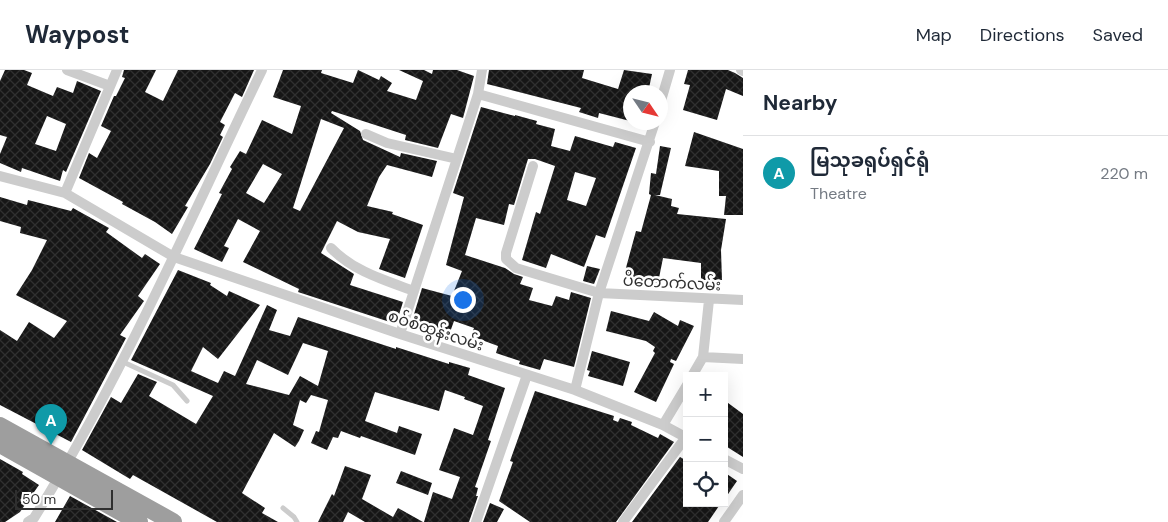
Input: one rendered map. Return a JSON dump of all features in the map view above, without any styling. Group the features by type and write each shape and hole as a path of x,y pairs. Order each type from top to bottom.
{"highway":[{"path":"0,426 139,522"},
{"path":"0,444 64,470 173,522"}],"street":[{"path":"67,70 110,86"},
{"path":"65,193 117,70"},
{"path":"28,522 34,518 64,470 121,361 174,257 262,70"},
{"path":"400,334 478,94 482,70"},
{"path":"666,85 670,70"},
{"path":"478,94 650,142"},
{"path":"574,390 599,293 653,130"},
{"path":"366,134 387,143 457,159"},
{"name":"ပိတောက်လမ်း","path":"533,166 506,253 506,259 516,268 599,293 709,300 743,300"},
{"name":"စဝ်စံထွန်းလမ်း","path":"0,176 65,193 174,257 400,334 574,390 662,425 683,436"},
{"path":"331,248 341,258 373,276 414,291"},
{"path":"694,372 703,357 709,300"},
{"path":"703,357 743,359"},
{"path":"476,522 527,375"},
{"path":"662,425 683,391"},
{"path":"623,522 683,442"},
{"path":"728,460 743,469"},
{"path":"724,522 743,496"}],"lane":[{"path":"121,361 173,385 187,401"},
{"path":"283,508 294,517 296,522"}],"building":[{"path":"5,70 24,70 32,73 27,85 53,96 57,87 73,93 77,81 101,91 66,172 63,170 60,181 22,168 21,172 0,163 0,154 7,137 0,135 0,81","holes":["47,116 66,124 56,151 35,144"]},
{"path":"124,70 156,70 145,92 163,101 178,70 254,70 242,97 235,93 220,122 225,125 220,135 223,137 210,164 185,206 188,207 172,234 155,222 122,204 123,202 79,178 89,153 97,158 111,131 101,126 114,96 116,96 125,78 122,77"},
{"path":"283,70 322,70 321,73 353,83 358,70 379,80 381,76 392,83 387,91 416,100 423,81 399,70 424,70 432,74 433,70 457,70 474,76 463,118 451,114 438,148 405,140 406,135 332,111 331,113 360,131 363,140 400,157 401,153 437,161 432,177 387,165 379,177 367,206 393,212 392,214 423,225 405,278 379,269 390,239 358,232 337,221 321,253 354,274 350,285 403,302 396,324 298,292 299,289 243,262 260,231 238,219 224,246 229,248 222,262 194,249 222,194 219,193 232,169 230,167 240,151 246,154 262,120 292,134 301,106 273,97","holes":["321,119 344,128 300,211 293,208","263,164 282,174 264,203 246,193"]},
{"path":"489,70 584,70 582,78 618,89 624,70 652,74 650,85 623,85 623,119 599,113 598,118 579,112 581,108 487,84"},
{"path":"688,70 728,70 735,73 743,78 743,96 726,89 717,120 683,110 690,85 684,84"},
{"path":"481,107 537,121 536,124 555,129 551,146 570,151 575,136 613,147 615,142 636,148 605,238 596,235 584,267 551,254 546,268 522,260 536,212 540,214 555,166 535,159 528,159 514,205 509,204 504,225 476,218 465,255 505,268 523,277 520,284 533,288 529,300 552,306 556,296 569,300 571,292 591,298 574,367 544,359 540,370 519,364 520,361 496,353 498,346 471,336 474,328 454,321 449,335 411,324 422,288 452,296 462,271 446,265 464,197 453,193","holes":["575,172 596,178 586,206 567,200"]},
{"path":"694,132 743,149 743,215 724,215 726,196 719,196 719,171 685,166"},
{"path":"660,146 671,148 660,195 655,195 672,199 671,206 679,208 677,214 726,219 721,250 722,280 701,280 701,263 663,258 658,283 624,275 636,231 641,232 651,195 649,194 651,173 656,174"},
{"path":"0,197 27,205 28,200 71,211 73,208 109,228 106,232 142,258 145,254 160,264 138,296 144,301 120,335 126,338 71,442 0,405 0,330 17,341 29,322 54,338 67,321 16,295 32,270 47,240 20,233 21,227 0,221"},
{"path":"587,266 600,269 594,284 583,281"},
{"path":"178,270 211,283 210,285 227,296 229,291 260,305 218,359 203,347 191,371 218,383 224,371 235,376 267,305 277,310 269,330 290,336 298,317 396,349 396,347 449,364 449,362 470,368 468,375 505,388 488,440 491,441 475,487 478,488 476,496 478,496 469,522 424,522 433,492 452,499 460,477 439,470 454,428 473,435 483,406 445,390 439,411 375,392 365,421 397,433 399,426 422,434 415,455 341,431 338,438 333,437 327,450 311,443 316,431 319,432 328,400 311,395 306,403 300,400 293,425 304,430 299,441 295,447 274,433 242,493 265,508 262,513 278,522 217,522 133,475 130,479 82,450 111,397 121,403 138,374 157,382 149,396 196,424 213,396 131,360","holes":["303,343 328,351 318,386 300,376 289,395 246,384 257,360 288,375"]},
{"path":"611,311 649,321 654,312 678,326 680,320 694,326 676,361 671,359 670,362 674,364 656,402 634,392 655,353 653,351 655,347 646,341 606,331"},
{"path":"592,351 630,362 623,386 588,376 590,371 587,370"},
{"path":"535,391 614,416 613,420 618,422 620,418 632,422 631,425 658,438 660,434 674,442 616,522 530,522 499,501 513,462 510,461"},
{"path":"728,403 743,414 743,457 728,448"},
{"path":"680,457 683,459 683,507 718,507 708,522 632,522"},
{"path":"0,459 23,472 22,474 39,485 20,512 5,522 0,522"},
{"path":"345,466 371,475 362,499 393,517 398,508 423,522 365,522 348,512 343,522 318,522 332,494 334,496"},
{"path":"401,471 432,483 428,495 396,483"},
{"path":"728,475 737,481 728,494"},
{"path":"70,496 117,522 55,522"},
{"path":"490,503 504,509 497,522 483,522"}],"place":[{"name":"မြသုခရုပ်ရှင်ရုံ","path":"51,445"}]}
